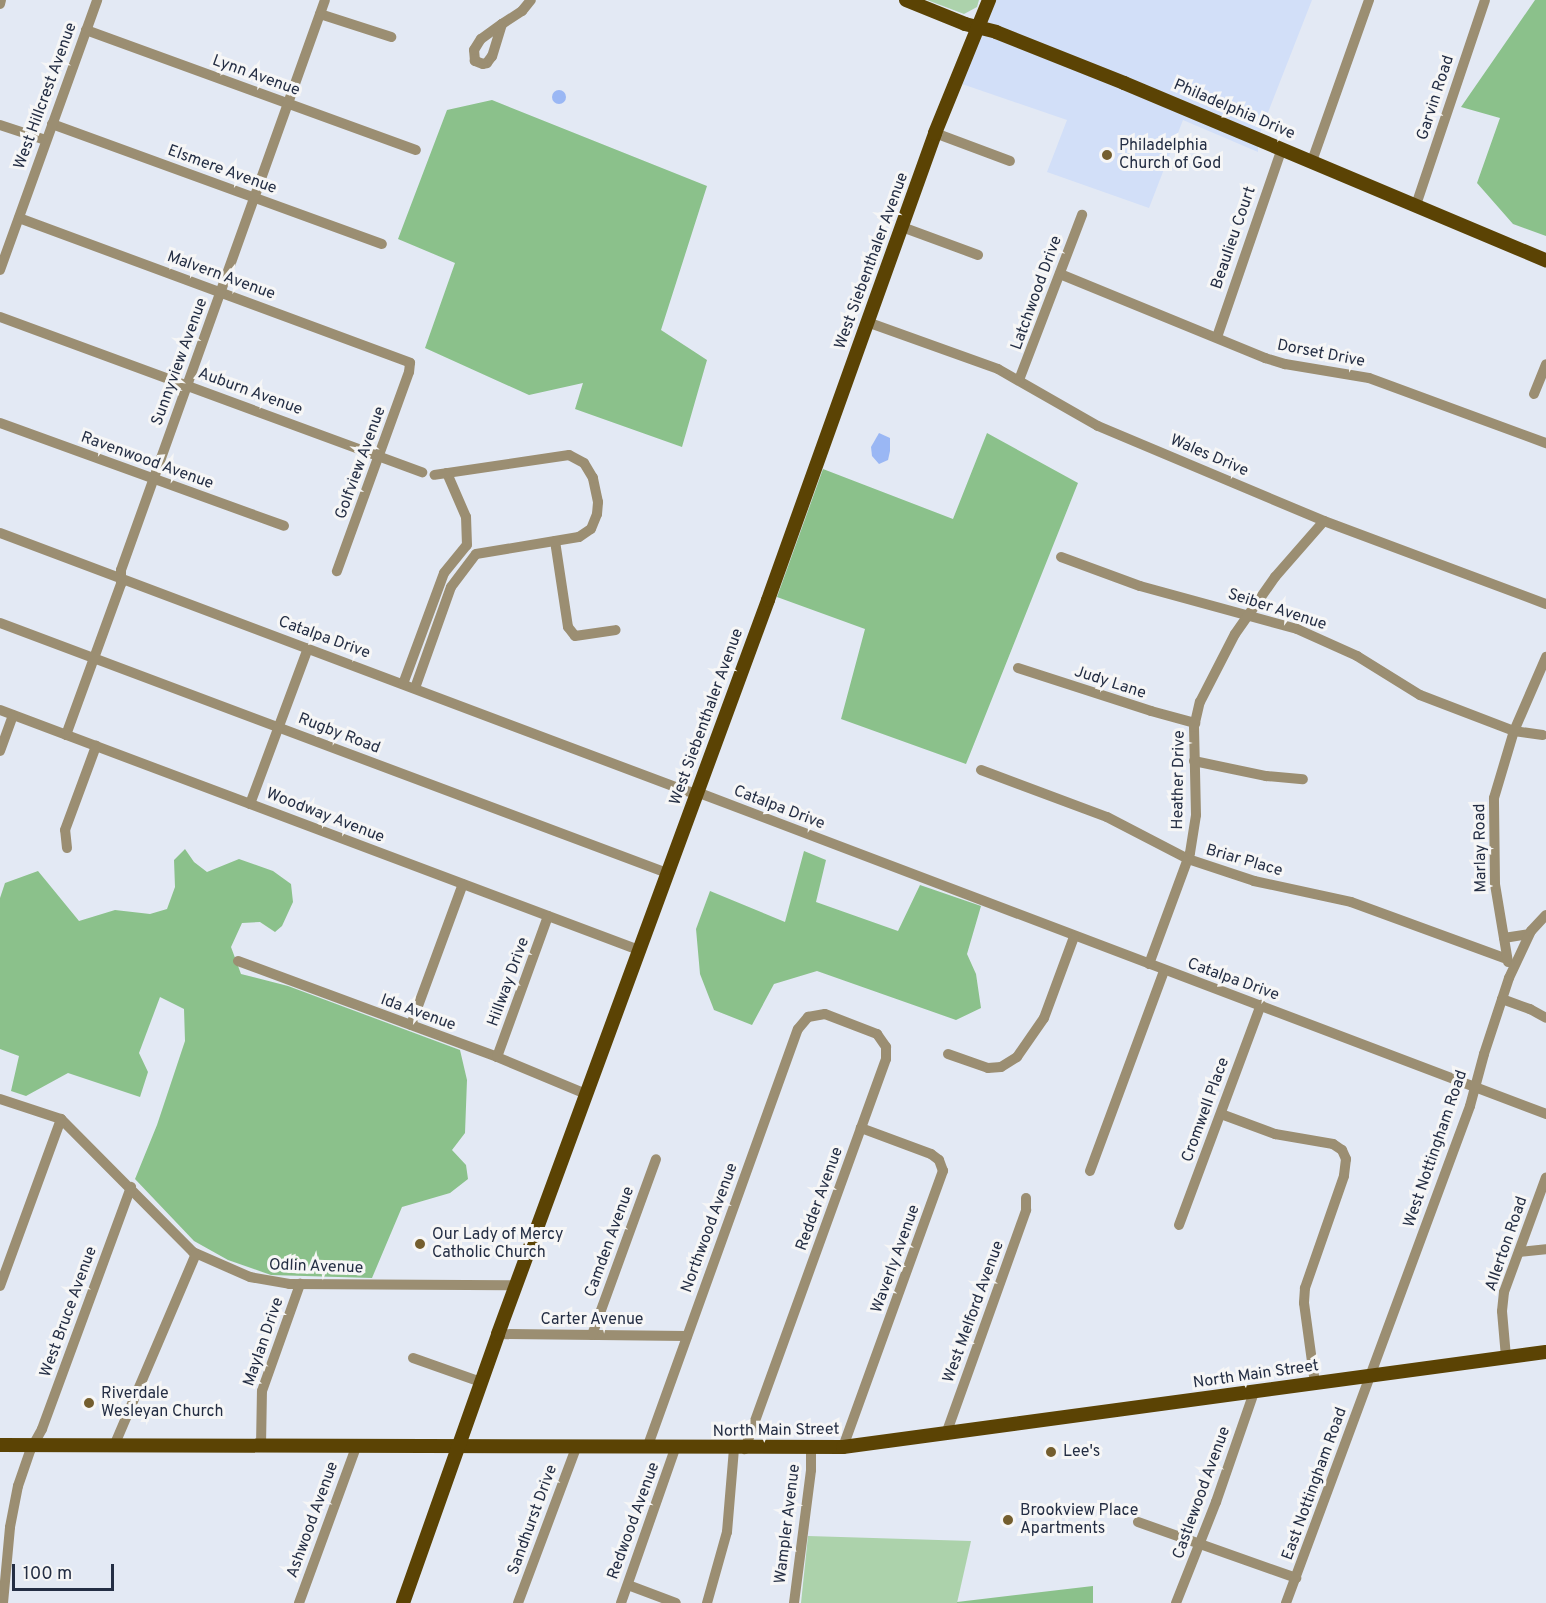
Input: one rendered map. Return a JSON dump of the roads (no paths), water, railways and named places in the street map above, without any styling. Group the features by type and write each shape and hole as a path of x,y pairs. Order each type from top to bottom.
{"main road":[{"name":"Philadelphia Drive","path":"906,0 1091,69 1546,260"},
{"name":"West Siebenthaler Avenue","path":"403,1603 498,1334 935,133 988,0"},
{"name":"North Main Street","path":"0,1445 811,1449 946,1434 1546,1352"}],"street":[{"name":"West Hillcrest Avenue","path":"0,270 97,0"},
{"name":"Sunnyview Avenue","path":"66,735 122,578 121,570 325,0"},
{"path":"1312,161 1369,0"},
{"name":"Garvin Road","path":"1416,205 1485,0"},
{"path":"502,24 531,1"},
{"path":"320,14 391,37"},
{"name":"Lynn Avenue","path":"86,30 416,150"},
{"name":"Elsmere Avenue","path":"52,124 382,244"},
{"path":"0,125 46,140"},
{"path":"935,133 1010,161"},
{"name":"Beaulieu Court","path":"1217,337 1282,148"},
{"name":"Latchwood Drive","path":"1019,380 1082,215"},
{"name":"Malvern Avenue","path":"19,218 411,364"},
{"path":"902,227 978,255"},
{"name":"Dorset Drive","path":"1060,274 1278,362 1369,378 1546,443"},
{"name":"Auburn Avenue","path":"0,317 422,472"},
{"name":"Wales Drive","path":"867,322 974,360 1019,380 1098,426 1324,521 1546,604"},
{"name":"Golfview Avenue","path":"337,571 411,364"},
{"path":"1534,394 1546,364"},
{"name":"Ravenwood Avenue","path":"0,423 284,526"},
{"path":"415,688 452,587 476,554 555,541 588,532 597,514 598,502 593,478 579,459 565,455 447,472 434,476"},
{"path":"403,684 444,573 466,545 466,517 447,472"},
{"name":"Heather Drive","path":"1149,964 1188,859 1196,815 1195,723 1208,684 1248,616 1275,577 1324,521"},
{"name":"Catalpa Drive","path":"0,533 1546,1114"},
{"path":"555,541 568,627 575,636 616,630"},
{"path":"466,545 476,554"},
{"name":"Seiber Avenue","path":"1061,557 1140,586 1297,629 1357,656 1420,695 1514,731 1543,735"},
{"name":"Rugby Road","path":"0,623 667,873"},
{"path":"250,804 308,648"},
{"name":"Marlay Road","path":"1511,974 1495,884 1493,811 1497,786 1514,731 1546,657"},
{"name":"Judy Lane","path":"1018,668 1140,708 1195,723"},
{"name":"Woodway Avenue","path":"0,710 639,950"},
{"path":"0,751 13,715"},
{"path":"67,848 65,830 96,746"},
{"path":"1194,761 1266,776 1303,779"},
{"name":"Briar Place","path":"981,770 1107,817 1188,859 1254,881 1351,902 1507,959"},
{"path":"411,1026 463,884"},
{"name":"West Nottingham Road","path":"1371,1375 1470,1106 1474,1087 1511,974 1530,934 1546,915"},
{"name":"Hillway Drive","path":"496,1057 548,916"},
{"path":"1504,938 1530,934"},
{"path":"948,1054 988,1068 1001,1067 1017,1058 1044,1018 1074,937"},
{"name":"Ida Avenue","path":"238,962 496,1057 586,1094"},
{"path":"1090,1171 1164,970"},
{"path":"1502,999 1530,1009 1546,1018"},
{"name":"Cromwell Place","path":"1179,1225 1260,1005"},
{"name":"Redder Avenue","path":"707,1603 727,1532 740,1449 886,1059 883,1041 877,1034 828,1015 814,1015 804,1020"},
{"name":"Northwood Avenue","path":"646,1448 798,1029 804,1020"},
{"name":"Odlin Avenue","path":"0,1099 61,1119 196,1254 260,1280 300,1284 516,1285"},
{"path":"1221,1113 1275,1134 1333,1144 1346,1159 1344,1176 1305,1288 1304,1303 1315,1383"},
{"path":"0,1286 61,1119"},
{"name":"Waverly Avenue","path":"843,1447 943,1171 939,1160 931,1154 861,1128"},
{"name":"Camden Avenue","path":"592,1335 656,1159"},
{"name":"Allerton Road","path":"1506,1357 1502,1305 1504,1292 1546,1178"},
{"name":"West Bruce Avenue","path":"3,1603 13,1509 33,1445 42,1429 131,1187"},
{"name":"West Melford Avenue","path":"946,1434 1026,1210 1026,1198"},
{"path":"1519,1252 1546,1249"},
{"path":"114,1446 196,1254"},
{"name":"Maylan Drive","path":"261,1446 262,1391 300,1284"},
{"name":"Carter Avenue","path":"498,1334 687,1336"},
{"path":"413,1358 481,1382"},
{"name":"East Nottingham Road","path":"1286,1603 1371,1375"},
{"name":"Castlewood Avenue","path":"1176,1603 1201,1543 1254,1392"},
{"name":"Ashwood Avenue","path":"301,1602 356,1447"},
{"name":"Sandhurst Drive","path":"518,1603 576,1448"},
{"name":"Redwood Avenue","path":"621,1603 675,1449"},
{"name":"Wampler Avenue","path":"794,1603 811,1470 811,1449"},
{"path":"1138,1522 1296,1578"},
{"path":"628,1585 676,1603"}],"water":[{"path":"559,90 564,92 566,97 564,102 559,104 554,102 552,97 554,92"},
{"path":"879,433 890,438 890,451 888,460 879,464 872,456 871,447"}],"place":[{"name":"Philadelphia Church of God","path":"1107,155"},
{"name":"Our Lady of Mercy Catholic Church","path":"420,1244"},
{"name":"Riverdale Wesleyan Church","path":"89,1403"},
{"name":"Lee's","path":"1051,1452"},
{"name":"Brookview Place Apartments","path":"1008,1520"}]}
